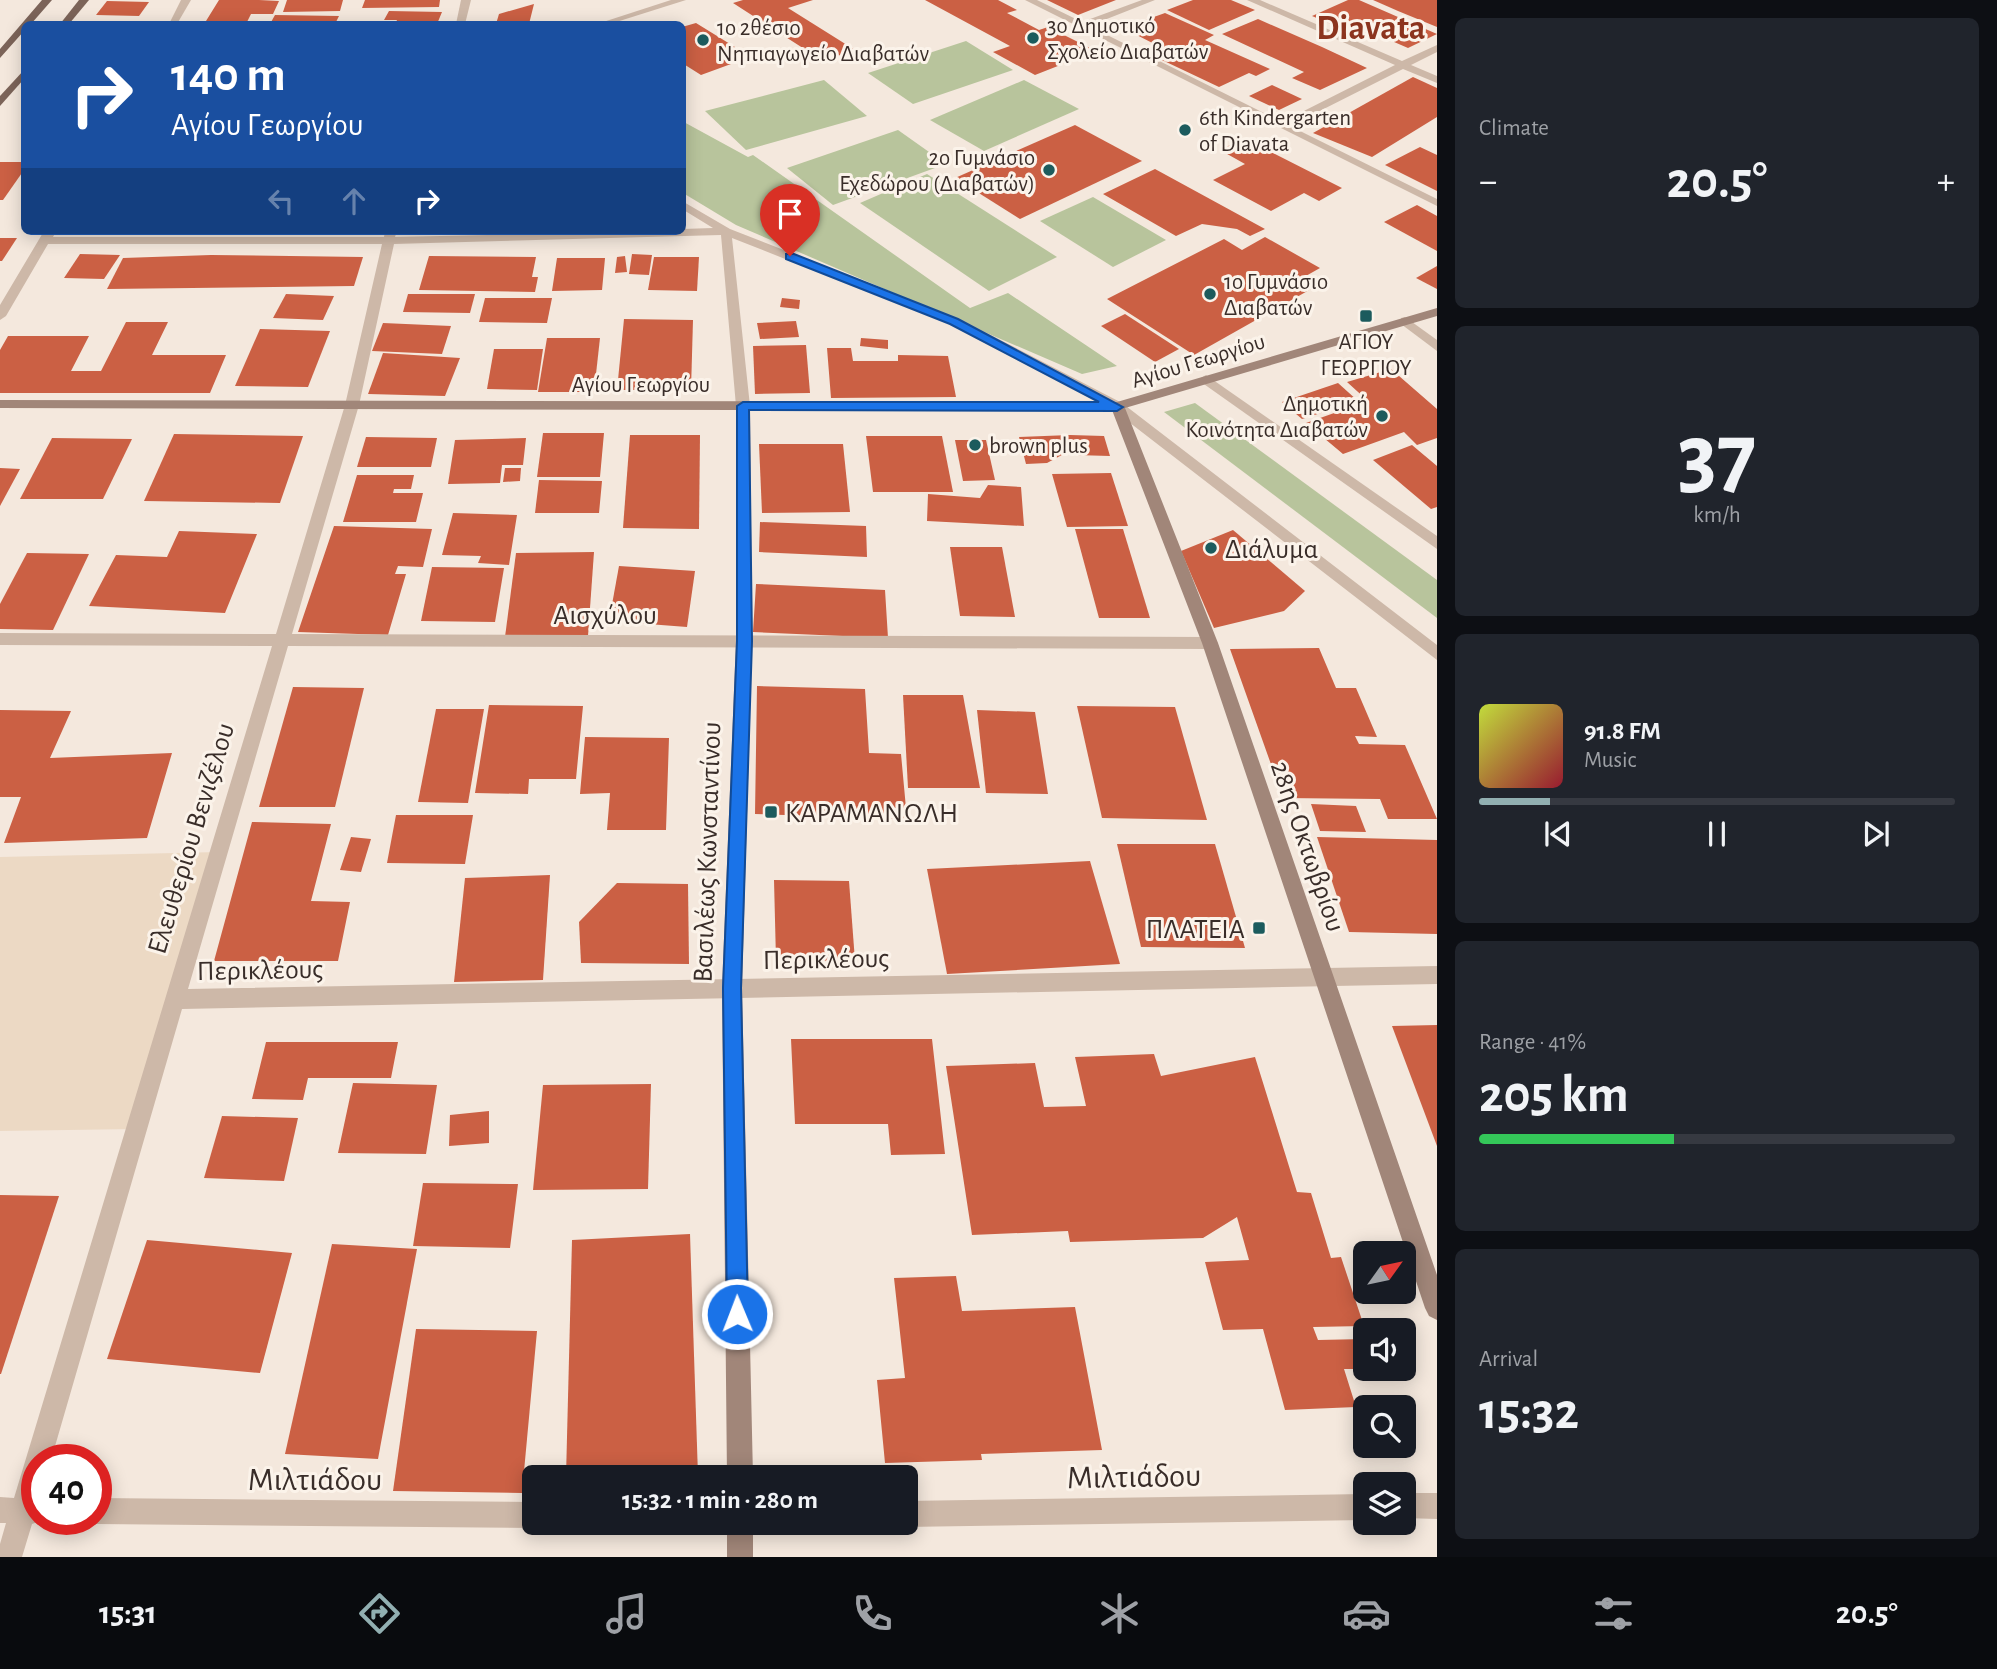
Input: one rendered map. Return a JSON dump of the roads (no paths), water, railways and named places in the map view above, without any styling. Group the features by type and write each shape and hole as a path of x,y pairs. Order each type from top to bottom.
{"main road":[{"path":"29,21 47,0"},
{"path":"66,21 84,0"},
{"path":"0,55 21,30"},
{"path":"0,103 21,77"}],"street":[{"path":"175,21 186,0"},
{"path":"461,21 466,0"},
{"path":"612,21 681,0"},
{"path":"1030,0 1437,203"},
{"path":"1081,26 1150,0"},
{"path":"1252,0 1437,79"},
{"path":"1283,125 1437,48"},
{"path":"686,206 726,231 954,321 1117,407 1437,654"},
{"path":"686,232 726,231"},
{"name":"Βασιλέως Κωνσταντίνου","path":"726,231 743,406 744,641 732,988 740,1465"},
{"path":"0,316 48,236 456,235"},
{"name":"Ελευθερίου Βενιζέλου","path":"42,1444 352,405 389,236"},
{"name":"Αγίου Γεωργίου","path":"0,404 1117,407 1437,312"},
{"path":"1405,321 1437,347"},
{"path":"1206,379 1437,544"},
{"name":"28ης Οκτωβρίου","path":"1117,407 1210,643 1437,1308"},
{"name":"Αισχύλου","path":"0,639 1210,643"},
{"name":"Περικλέους","path":"175,999 1437,975"},
{"path":"1416,1506 1437,1506"},
{"name":"Μιλτιάδου","path":"918,1514 1353,1507"},
{"name":"Ελευθερίου Βενιζέλου","path":"9,1557 20,1510"},
{"name":"Μιλτιάδου","path":"112,1511 522,1515"},
{"path":"740,1535 740,1557"}],"place":[{"name":"3ο Δημοτικό Σχολείο Διαβατών","path":"1033,38"},
{"name":"1ο 2θέσιο Νηπιαγωγείο Διαβατών","path":"703,40"},
{"name":"6th Kindergarten of Diavata","path":"1185,130"},
{"name":"2ο Γυμνάσιο Εχεδώρου (Διαβατών)","path":"1049,170"},
{"name":"1ο Γυμνάσιο Διαβατών","path":"1210,294"},
{"name":"ΑΓΙΟΥ ΓΕΩΡΓΙΟΥ","path":"1366,316"},
{"name":"Δημοτική Κοινότητα Διαβατών","path":"1382,416"},
{"name":"brown plus","path":"975,445"},
{"name":"Διάλυμα","path":"1211,548"},
{"name":"ΚΑΡΑΜΑΝΩΛΗ","path":"771,812"},
{"name":"ΠΛΑΤΕΙΑ","path":"1259,928"}],"district":[{"name":"Diavata","path":"1371,27"}]}
